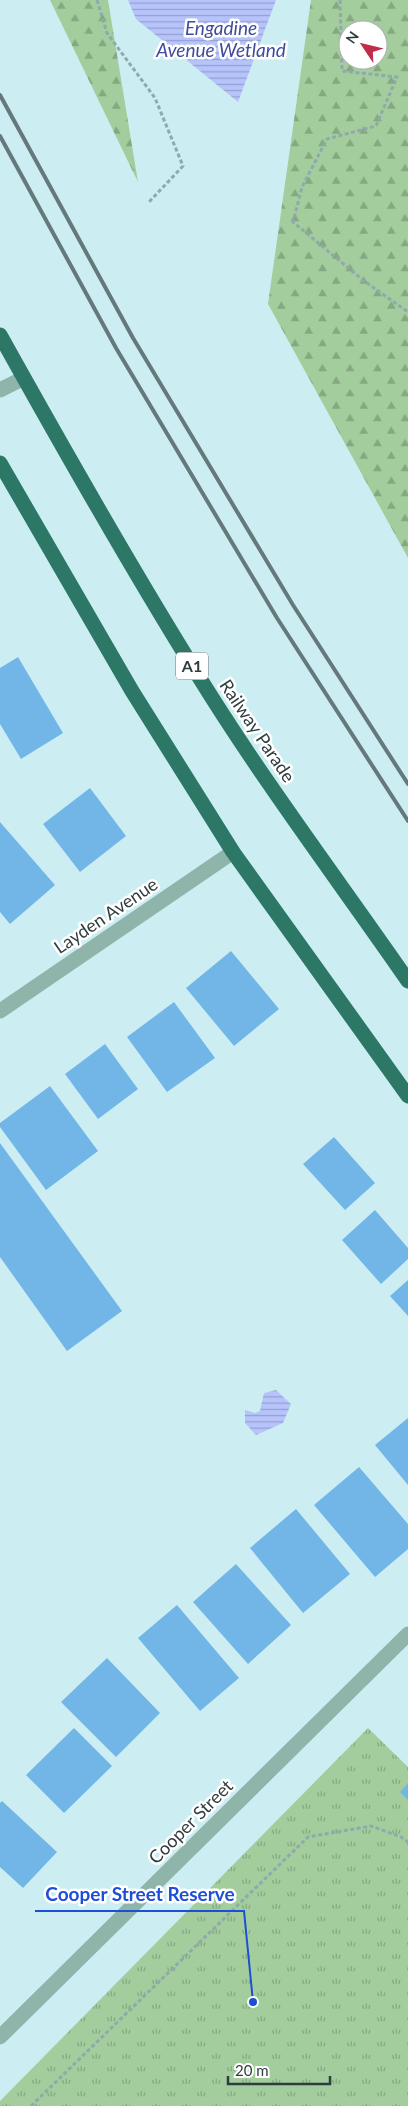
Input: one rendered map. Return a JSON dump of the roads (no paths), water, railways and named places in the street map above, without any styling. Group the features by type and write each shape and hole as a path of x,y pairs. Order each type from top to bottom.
{"highway":[{"name":"Railway Parade","path":"0,335 51,429 199,678 299,828 408,981"},
{"path":"0,464 132,691 233,852 408,1096"}],"street":[{"path":"0,390 24,378"},
{"name":"Layden Avenue","path":"0,1011 233,852"},
{"name":"Cooper Street","path":"0,2037 408,1634"}],"water":[{"name":"Engadine Avenue Wetland","path":"128,0 276,0 238,102 136,19"},
{"path":"276,1390 291,1404 283,1423 256,1435 245,1423 245,1410 255,1413 260,1411 264,1393"}],"railway":[{"path":"0,95 133,338 293,605 408,784"},
{"path":"0,136 116,348 277,618 408,821"}],"place":[{"name":"Cooper Street Reserve","path":"253,2002"}]}
